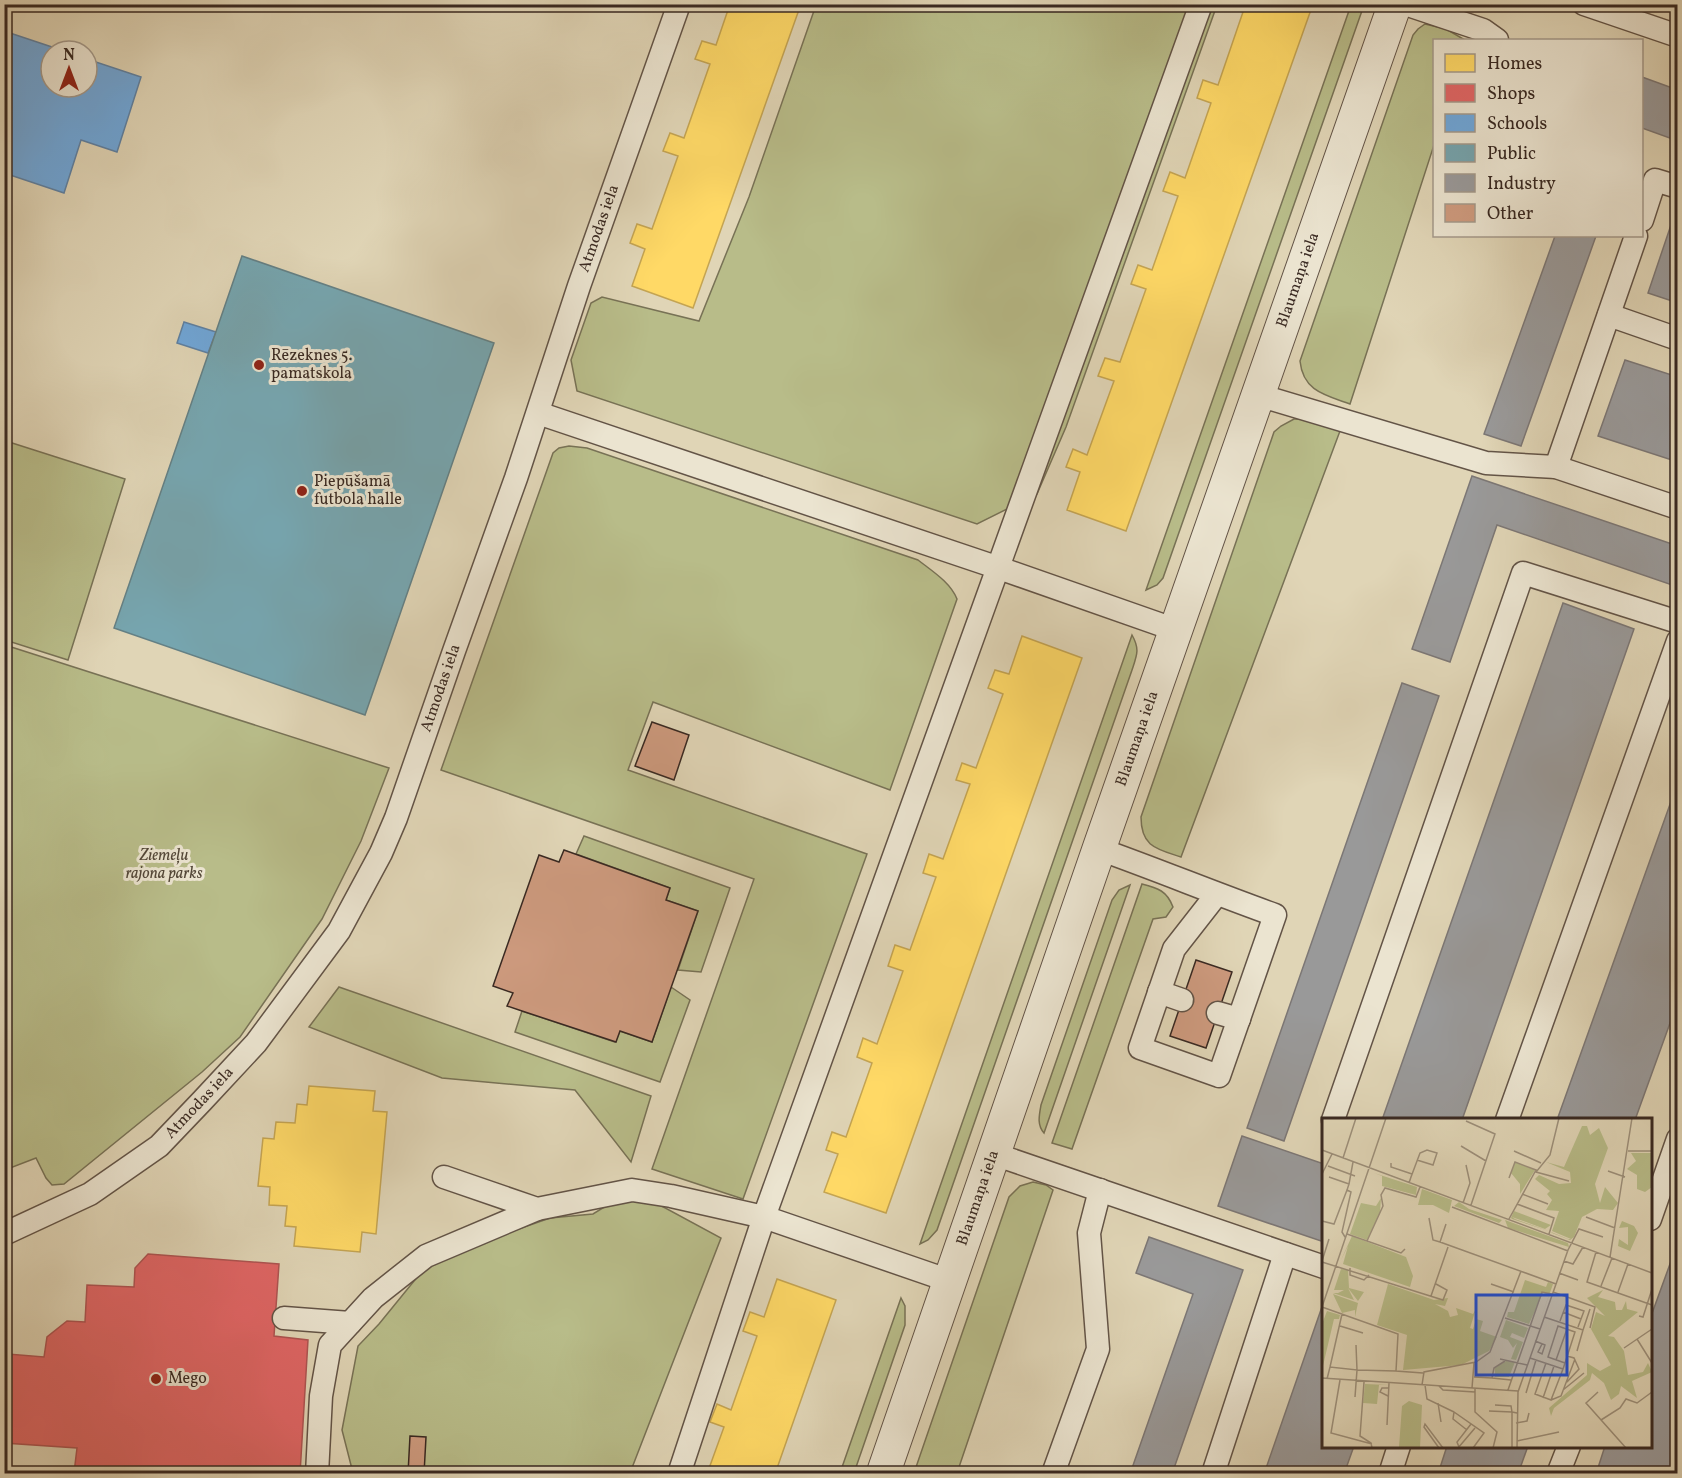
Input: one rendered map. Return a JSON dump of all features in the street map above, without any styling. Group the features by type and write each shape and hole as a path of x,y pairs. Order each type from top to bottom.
{"street":[{"name":"Blaumaņa iela","path":"883,1473 1395,4"}],"lane":[{"name":"Atmodas iela","path":"4,1234 90,1194 159,1146 256,1043 339,931 381,853 396,818 516,478 579,286 679,4"},
{"path":"679,1473 764,1217 1201,4"},
{"path":"1406,4 1483,30 1496,39"},
{"path":"1584,4 1677,36"},
{"path":"1643,214 1655,180 1677,187"},
{"path":"1556,468 1636,237"},
{"path":"1609,315 1677,339"},
{"path":"1258,395 1486,463 1556,468 1677,508"},
{"path":"538,412 1176,630"},
{"path":"1333,1118 1523,573 1677,622"},
{"path":"1507,1118 1677,641"},
{"path":"1099,849 1275,915 1228,1016 1220,1076 1140,1048 1174,949 1217,894"},
{"path":"1160,992 1182,1000"},
{"path":"1652,1213 1677,1139"},
{"path":"994,1154 1322,1268"},
{"path":"444,1178 537,1209"},
{"path":"317,1473 321,1396 330,1345 373,1298 426,1256 537,1209 632,1190 671,1196 764,1217 950,1281"},
{"path":"1053,1473 1098,1348 1089,1233 1100,1190"},
{"path":"1213,1473 1285,1254"},
{"path":"284,1318 350,1323"},
{"path":"1390,1473 1398,1448"},
{"path":"1558,1473 1568,1448"}],"green space":[{"path":"816,5 1217,5 1066,427 1037,494 977,524 577,391 571,360 591,303 602,297 699,321 749,197"},
{"path":"1351,5 1364,5 1163,578 1157,585 1146,590"},
{"path":"1425,24 1446,29 1463,39 1433,39 1433,148 1350,404 1324,394 1311,385 1302,371 1300,361 1413,35"},
{"path":"1294,419 1308,419 1340,431 1181,857 1158,849 1147,841 1141,817 1274,432"},
{"path":"9,442 125,479 68,660 5,640 4,456"},
{"path":"569,446 587,448 918,560 945,582 957,599 890,790 653,702 628,770 867,854 743,1199 652,1169 754,879 441,770 553,453 559,448"},
{"path":"1132,635 1137,652 1132,670 937,1230 928,1240 920,1244"},
{"name":"Ziemeļu rajona parks","path":"5,645 389,768 361,841 322,919 240,1037 202,1072 64,1184 52,1185 36,1158 5,1170"},
{"path":"584,836 730,888 701,972 678,970 698,911 666,900 670,888 576,854"},
{"path":"1142,884 1161,891 1168,897 1173,907 1166,917 1153,919 1072,1149 1052,1143"},
{"path":"1130,885 1044,1133 1039,1124 1041,1105 1112,900 1119,890"},
{"path":"339,987 651,1096 631,1162 575,1090 442,1078 309,1027"},
{"path":"671,987 690,1000 660,1082 515,1032 522,1011 615,1042 620,1031 652,1042"},
{"path":"1033,1182 1046,1185 1053,1190 957,1473 914,1473 1009,1197 1020,1186"},
{"path":"632,1190 721,1238 630,1473 353,1473 342,1430 358,1346 423,1270 482,1242 550,1218 593,1214"},
{"path":"901,1298 905,1306 905,1325 854,1473 840,1473"}],"building: Homes":[{"path":"730,4 801,4 693,308 632,286 645,249 630,243 637,224 652,229 678,156 663,151 670,133 684,138 710,64 695,59 702,41 716,45"},
{"path":"1230,4 1313,4 1126,531 1067,510 1080,472 1066,467 1073,449 1087,455 1114,381 1098,376 1105,358 1120,362 1146,289 1131,284 1138,265 1152,270 1178,196 1163,191 1170,172 1185,178 1211,103 1197,98 1203,80 1218,85 1243,12 1229,7"},
{"path":"1022,636 1082,658 886,1213 824,1192 838,1154 826,1150 832,1132 846,1137 872,1063 857,1057 863,1038 877,1044 903,971 888,966 895,945 910,950 936,877 923,873 929,854 943,859 970,784 956,780 962,763 976,768 1003,694 988,688 995,670 1009,674"},
{"path":"309,1086 375,1091 373,1111 387,1112 376,1234 362,1232 360,1252 294,1246 296,1227 285,1226 287,1206 269,1205 270,1187 258,1186 263,1138 274,1139 276,1122 295,1123 297,1104 307,1105"},
{"path":"777,1279 836,1300 775,1474 707,1474 724,1427 710,1422 717,1404 731,1410 757,1336 743,1331 750,1312 764,1317"}],"building: Shops":[{"name":"Mego","path":"148,1254 279,1264 274,1336 308,1340 300,1474 74,1473 77,1448 4,1443 4,1402 8,1354 44,1357 47,1337 67,1321 85,1322 87,1285 134,1287 135,1268"}],"building: Schools":[{"path":"4,31 39,43 39,99 99,99 99,63 141,77 117,152 81,140 64,193 4,173"},
{"path":"184,322 216,332 208,353 177,343"}],"building: Public":[{"name":"Piepūšamā futbola halle","path":"242,256 494,343 365,715 114,628"}],"building: Industry":[{"path":"1643,77 1678,90 1678,141 1643,128"},
{"path":"1674,216 1678,218 1678,303 1648,293"},
{"path":"1555,237 1596,237 1521,446 1484,434"},
{"path":"1625,360 1678,377 1678,462 1598,436"},
{"path":"1472,476 1678,546 1678,587 1497,525 1450,662 1412,649"},
{"path":"1563,603 1634,629 1463,1118 1383,1118"},
{"path":"1402,683 1439,696 1284,1141 1247,1128"},
{"path":"1678,782 1678,1001 1636,1118 1558,1118"},
{"path":"1242,1136 1322,1163 1322,1241 1218,1206"},
{"path":"1149,1237 1243,1270 1172,1474 1130,1474 1193,1294 1136,1273"},
{"path":"1678,1242 1678,1474 1596,1474 1604,1448 1652,1448 1652,1314"},
{"path":"1322,1307 1322,1448 1353,1448 1344,1474 1264,1474"},
{"path":"1446,1448 1527,1448 1518,1474 1438,1474"}],"building: Other":[{"path":"652,722 689,735 674,780 635,766"},
{"path":"564,850 670,888 666,900 698,911 652,1042 620,1031 616,1042 507,1006 513,993 493,986 539,855 559,862"},
{"path":"1196,960 1232,972 1206,1048 1170,1036"},
{"path":"410,1436 426,1437 424,1474 408,1474"}],"place":[{"name":"Rēzeknes 5. pamatskola","path":"259,365"},
{"name":"Piepūšamā futbola halle","path":"302,491"},
{"name":"Mego","path":"156,1379"}]}
